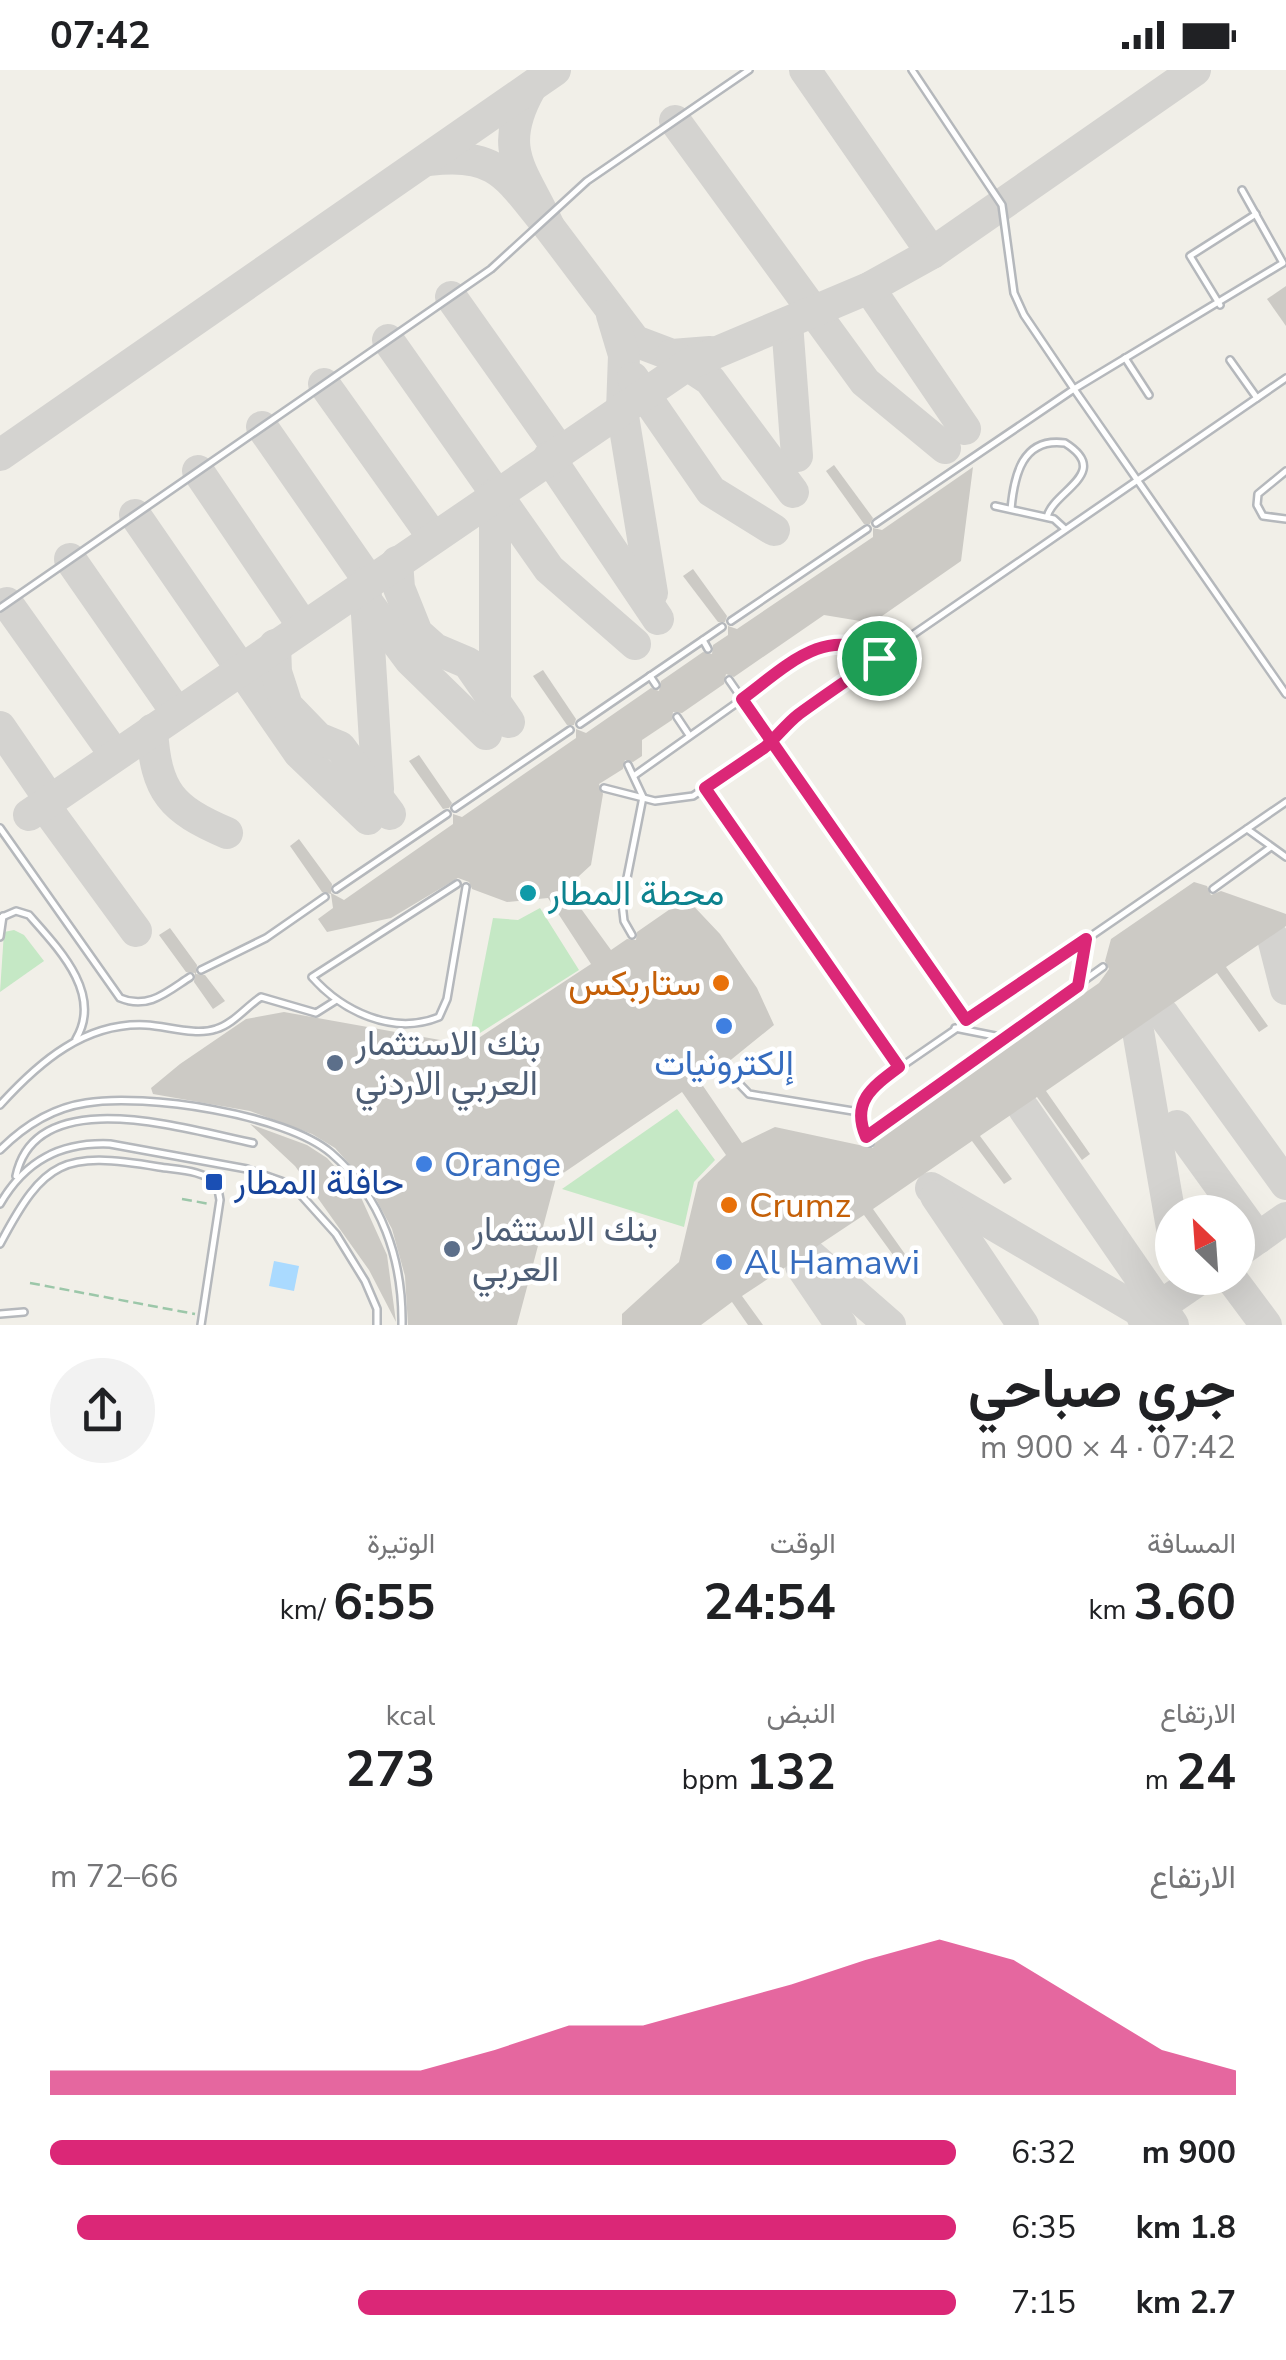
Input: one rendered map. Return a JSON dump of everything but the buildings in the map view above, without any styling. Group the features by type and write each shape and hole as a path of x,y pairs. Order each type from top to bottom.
{"lane":[{"path":"0,608 491,269 587,181 748,70"},
{"path":"912,70 1002,204 1014,293 1024,315 1286,694"},
{"path":"876,523 1074,389 1220,305 1284,262 1242,190"},
{"path":"1220,305 1190,256 1256,214"},
{"path":"1125,358 1149,394"},
{"path":"1230,360 1258,398"},
{"path":"604,788 681,800 705,788 772,742 797,716 879,658 1286,378"},
{"path":"1011,510 1016,470 1022,459 1042,444 1065,442 1081,458 1082,470 1072,489 1050,506 1047,517"},
{"path":"1286,471 1258,494 1257,506 1263,516 1286,520"},
{"path":"995,506 1047,517 1065,529"},
{"path":"731,621 868,529"},
{"path":"580,724 722,628"},
{"path":"702,640 708,649"},
{"path":"635,775 818,646 850,643 879,658"},
{"path":"650,676 656,685"},
{"path":"729,680 966,1020"},
{"path":"594,714 600,723"},
{"path":"677,716 690,736"},
{"path":"456,808 570,730"},
{"path":"628,765 643,797 622,904 624,921 632,935"},
{"path":"513,769 526,773"},
{"path":"705,788 899,1067"},
{"path":"472,797 472,810"},
{"path":"1104,968 868,1140 859,1112 864,1096 899,1067 1286,802"},
{"path":"336,890 447,814"},
{"path":"0,828 120,998 131,1002 154,1000 190,977"},
{"path":"1247,829 1286,857"},
{"path":"1213,888 1272,847"},
{"path":"457,884 312,976 335,1001 366,1017 416,1022 438,1017 447,1000 466,887"},
{"path":"201,970 266,938 326,897"},
{"path":"0,937 2,917 16,911 28,915 80,985 88,1004 87,1017 74,1042"},
{"path":"1078,986 1086,939"},
{"path":"0,1105 20,1083 74,1042 115,1025 218,1029 266,996 316,1013 335,1001"},
{"path":"955,1028 1005,1038"},
{"path":"722,1066 748,1094 859,1112"},
{"path":"0,1150 18,1132 48,1114 84,1103 125,1100 250,1119 300,1134 331,1153 386,1226 399,1262 402,1325"},
{"path":"0,1204 15,1180 26,1147 42,1133 89,1120 120,1119 252,1143"},
{"path":"15,1180 40,1158 82,1143 110,1144 276,1177 309,1199 336,1234 372,1294 377,1325"},
{"path":"0,1244 24,1198 52,1170 87,1160 187,1172 217,1184 219,1206 201,1325"},
{"path":"0,1314 24,1312"}],"path":[{"path":"182,1199 219,1206"},
{"path":"30,1283 200,1315"}],"green space":[{"path":"540,908 579,970 469,1040 493,918 518,920"},
{"path":"14,930 24,935 44,961 0,992 4,932"},
{"path":"677,1109 715,1160 694,1182 684,1227 562,1189"}],"water":[{"path":"274,1261 299,1266 294,1291 269,1286"}],"taxiway":[{"path":"0,455 555,70"},
{"path":"805,70 932,253"},
{"path":"29,815 689,364 869,288 932,253 1195,70"},
{"path":"430,160 472,160 501,172 549,227 523,176 514,146 520,111 530,89"},
{"path":"675,121 865,382 945,448"},
{"path":"549,227 635,341 672,355 710,352"},
{"path":"869,288 965,429"},
{"path":"451,297 559,450"},
{"path":"612,315 624,355 622,410 652,593"},
{"path":"787,323 797,456"},
{"path":"388,340 549,569 635,644"},
{"path":"672,355 710,380 793,492"},
{"path":"633,378 711,491 774,530"},
{"path":"324,384 433,537"},
{"path":"262,427 369,581"},
{"path":"549,457 658,619"},
{"path":"198,471 303,626"},
{"path":"495,494 495,701"},
{"path":"135,515 299,753 368,819"},
{"path":"70,559 177,713"},
{"path":"397,562 399,588 417,633 435,649 468,663 509,722"},
{"path":"365,583 378,789"},
{"path":"367,602 410,660 486,734"},
{"path":"7,603 115,755"},
{"path":"275,645 276,672 287,706 318,738 340,747 390,814"},
{"path":"0,727 50,800"},
{"path":"152,730 158,769 170,796 192,816 227,833"},
{"path":"44,805 136,931"},
{"path":"1273,938 1286,989"},
{"path":"1163,1014 1286,1184"},
{"path":"1138,1031 1166,1195"},
{"path":"1024,1109 1173,1325"},
{"path":"1177,1126 1258,1238"},
{"path":"931,1188 1147,1315"},
{"path":"936,1196 1023,1325"},
{"path":"1255,1240 1286,1218"},
{"path":"811,1256 890,1325"},
{"path":"801,1266 841,1325"},
{"path":"1143,1318 1176,1295"},
{"path":"1244,1295 1266,1325"}],"place":[{"name":"محطة المطار","path":"528,893"},
{"name":"ستاربكس","path":"721,983"},
{"name":"إلكترونيات","path":"724,1026"},
{"name":"بنك الاستثمار العربي الاردني","path":"335,1063"},
{"name":"Orange","path":"424,1164"},
{"name":"حافلة المطار","path":"214,1182"},
{"name":"Crumz","path":"729,1205"},
{"name":"بنك الاستثمار العربي","path":"452,1249"},
{"name":"Al Hamawi","path":"724,1262"}],"route":[{"path":"879,658 797,716 772,742 764,748 705,788 899,1067 864,1096 859,1112 866,1137 1078,986 1086,939 966,1020 772,742 742,699 818,646 850,643 879,658"}]}
